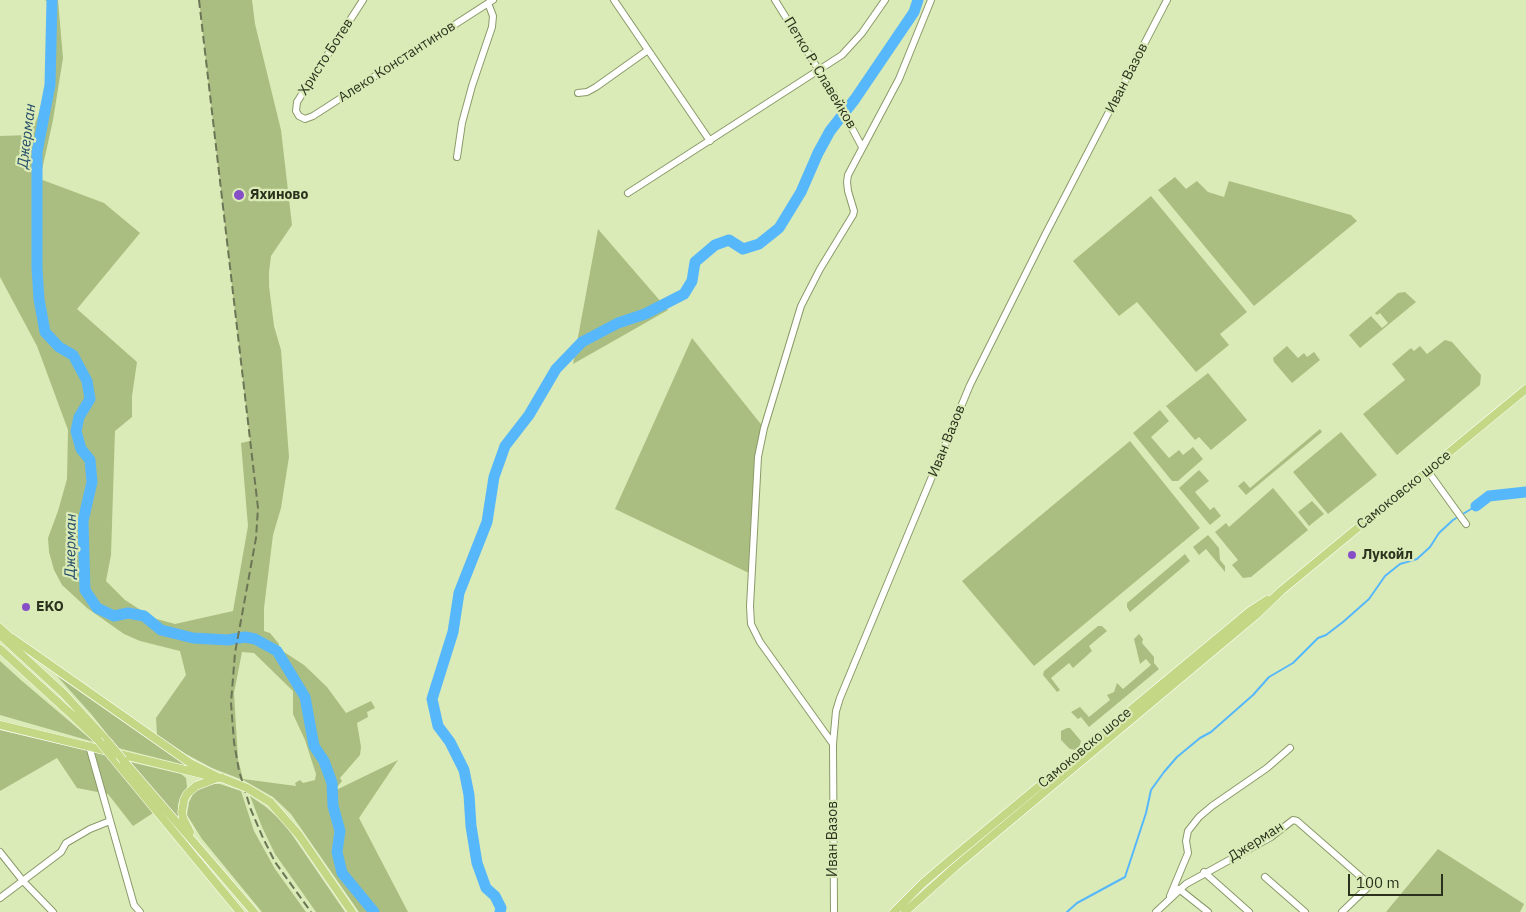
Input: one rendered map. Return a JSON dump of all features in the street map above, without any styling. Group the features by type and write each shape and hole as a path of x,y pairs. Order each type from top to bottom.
{"main road":[{"name":"Самоковско шосе","path":"906,912 955,866 1255,616 1281,591 1526,389"},
{"name":"Самоковско шосе","path":"894,912 923,883 1250,611 1281,591"},
{"path":"0,628 190,763 247,788 270,802 299,835 352,912"},
{"path":"0,635 70,700"},
{"path":"12,638 108,742 254,912"},
{"path":"0,649 98,740 240,912"},
{"path":"0,725 185,771 221,778"},
{"path":"185,771 190,780 190,790"},
{"path":"207,856 183,818 184,800 190,790 200,783 221,778"}],"street":[{"name":"Христо Ботев","path":"299,116 296,111 297,102 363,0"},
{"path":"614,0 710,141"},
{"name":"Петко Р. Славейков","path":"776,0 836,96 862,147"},
{"path":"628,193 842,55 862,33 885,0"},
{"path":"833,744 757,637 751,624 750,598 758,458 764,428 801,306 820,269 854,215 848,191 848,175 899,79 931,0"},
{"name":"Иван Вазов","path":"834,912 833,744 836,711 840,698 970,385 1045,235 1167,0"},
{"name":"Алеко Константинов","path":"299,116 306,119 313,116 491,2"},
{"path":"457,157 462,124 472,86 492,27 491,2"},
{"path":"578,94 596,87 648,50"},
{"path":"1427,470 1464,522"},
{"path":"90,746 134,905 140,912"},
{"path":"1170,898 1174,882 1180,874 1188,853 1186,841 1188,831 1199,817 1267,768 1290,748"},
{"name":"Джерман","path":"1156,912 1179,889 1204,872 1271,837 1293,820 1297,821 1369,884 1342,912"},
{"path":"0,898 61,852 66,843 90,829 110,821"},
{"path":"0,852 23,881 52,912"},
{"path":"1204,872 1249,912"},
{"path":"1265,877 1305,912"},
{"path":"1179,889 1208,912"}],"green space":[{"path":"45,0 58,0 63,58 53,120 40,179 104,203 140,233 77,309 137,362 132,396 132,417 115,431 111,555 106,581 125,600 153,618 175,624 233,611 248,526 241,443 250,441 199,0 252,0 255,24 281,130 292,225 271,256 269,272 274,326 281,350 289,457 281,508 273,535 264,608 264,631 270,633 279,644 278,648 304,665 327,687 346,713 371,701 375,708 367,712 368,717 357,723 361,747 360,755 340,778 342,781 334,791 398,760 359,818 408,912 359,912 291,814 273,797 243,780 212,768 157,735 156,718 186,675 180,651 140,641 124,634 87,608 62,585 54,570 49,552 48,538 67,479 68,430 37,346 0,277 0,136 30,135 38,116 47,80 51,5","holes":["242,652 254,653 293,691 293,714 305,740 316,774 315,780 303,783 300,780 295,783 296,786 243,779 238,759 234,693"]},
{"path":"1175,177 1186,189 1197,181 1208,192 1224,197 1229,181 1351,215 1357,221 1254,306 1158,190"},
{"path":"1151,196 1247,312 1220,334 1229,345 1196,372 1137,302 1119,316 1073,261"},
{"path":"598,229 668,310 573,364"},
{"path":"1405,292 1416,302 1360,348 1349,335 1371,316 1382,328 1388,323 1380,313 1377,315 1375,313 1398,293"},
{"path":"692,338 764,428 758,458 751,574 615,509"},
{"path":"1445,340 1452,342 1481,375 1480,385 1397,455 1363,414 1405,380 1392,364 1411,348 1414,351 1420,346 1427,354"},
{"path":"1287,346 1298,358 1304,353 1307,357 1314,352 1320,360 1292,383 1274,362 1273,358"},
{"path":"1208,373 1247,420 1211,450 1199,437 1195,440 1166,406"},
{"path":"1160,410 1169,421 1151,437 1169,458 1179,450 1183,455 1193,447 1203,459 1178,481 1172,481 1133,433"},
{"path":"1320,429 1322,432 1246,495 1238,486 1244,481 1250,488"},
{"path":"1341,432 1377,475 1328,514 1293,472"},
{"path":"1130,441 1200,528 1034,666 962,581"},
{"path":"1199,470 1209,481 1195,492 1210,510 1214,507 1221,516 1210,525 1179,488"},
{"path":"1273,488 1308,530 1251,577 1243,578 1232,565 1238,560 1215,532 1226,523 1229,527"},
{"path":"1312,501 1324,514 1309,526 1298,512"},
{"path":"1208,535 1219,548 1220,560 1225,566 1225,572 1206,549 1199,555 1193,547"},
{"path":"1185,554 1190,561 1130,612 1127,603"},
{"path":"1098,626 1102,626 1107,631 1089,646 1092,651 1073,668 1069,663 1051,678 1060,690 1057,692 1043,675 1044,671"},
{"path":"1139,634 1143,639 1142,643 1154,657 1154,663 1159,669 1089,727 1081,717 1078,719 1071,712 1080,707 1089,717 1110,700 1107,695 1114,692 1117,683 1123,689 1151,665 1146,659 1140,664 1134,639"},
{"path":"0,661 22,681 94,742 0,715"},
{"path":"57,676 185,765 118,748"},
{"path":"1070,728 1081,741 1079,748 1076,750 1070,749 1061,740 1061,731"},
{"path":"0,730 106,755 153,813 133,826 108,794 77,788 57,758 0,791"},
{"path":"130,762 181,774 186,778 187,787 178,804 179,820"},
{"path":"214,784 220,784 241,791 254,831 275,869 306,912 262,912 202,839 187,815 189,802 194,792"},
{"path":"250,796 284,823 345,912 316,912 275,854"},
{"path":"1438,849 1524,904 1520,912 1386,912"}],"waterway":[{"name":"Джерман","path":"52,0 50,85 37,152 37,268 39,299 45,332 59,347 73,355 87,381 90,399 79,417 76,431 81,449 90,460 92,482 83,521 85,590 97,608 114,616 128,613 144,616 161,630 193,638 228,640 245,637 255,639 277,651 305,697 314,746 324,761 332,783 333,806 340,831 337,852 342,873 374,912"},
{"path":"500,912 501,908 495,896 486,888 477,863 464,770 450,742 438,726 432,699 453,632 459,593 487,522 494,477 505,446 529,415 556,369 582,342 618,323 645,314 684,294 692,281 695,262 715,245 729,240 743,249 759,244 779,228 801,192 830,131 855,99 914,12 918,0"},
{"path":"1476,506 1489,496 1526,492"},
{"path":"1067,912 1077,903 1125,877 1146,813 1151,790 1177,757 1200,738 1211,732 1253,695 1269,677 1293,663 1318,638 1326,635 1343,622 1369,599 1385,576 1400,564 1417,559 1453,520 1476,506"}],"railway":[{"path":"199,0 258,508 256,538 235,653 231,703 234,742 239,771 251,810 263,838 275,862 311,912"}],"place":[{"name":"Яхиново","path":"239,195"},
{"name":"Лукойл","path":"1352,555"},
{"name":"EKO","path":"26,607"}]}
